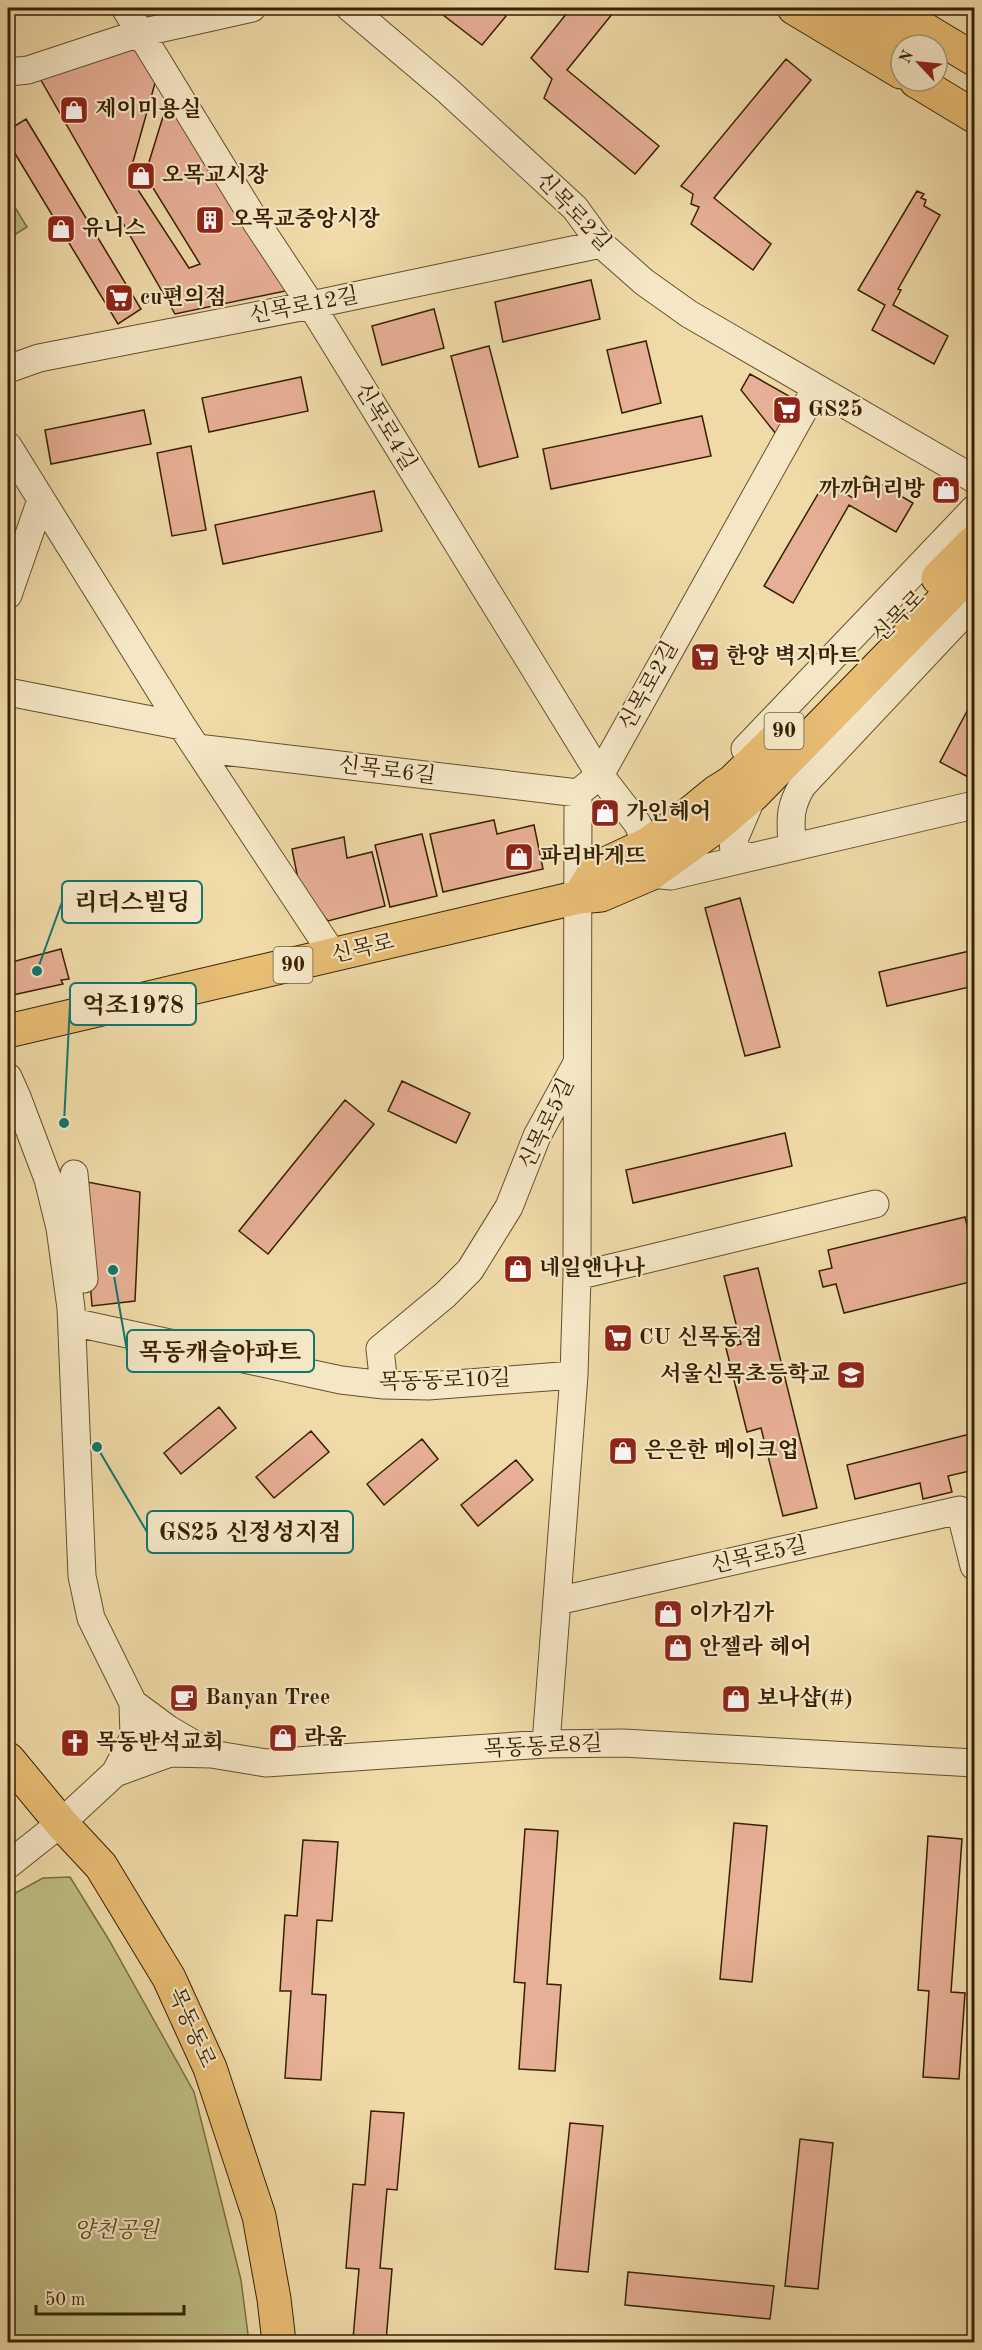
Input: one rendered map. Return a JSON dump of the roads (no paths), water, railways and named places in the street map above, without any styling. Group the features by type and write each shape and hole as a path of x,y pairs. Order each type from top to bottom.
{"main road":[{"path":"794,8 889,65"},
{"path":"853,8 895,33"},
{"path":"889,8 975,59"},
{"path":"949,66 975,81"},
{"path":"936,93 975,116"},
{"name":"신목로","path":"649,859 716,792 732,782 975,542"},
{"name":"신목로","path":"8,1031 579,897 597,868 681,854 753,795 975,569"},
{"name":"목동동로","path":"8,1759 61,1823 101,1866 169,1978 210,2068 259,2216 274,2299 279,2343"}],"street":[{"name":"신목로4길","path":"125,8 600,775 637,823 649,859"},
{"path":"8,72 28,70 140,33 252,8"},
{"name":"신목로2길","path":"350,8 448,91 575,208 601,244 644,282 689,314 975,480"},
{"name":"신목로12길","path":"8,369 39,358 311,305 601,244"},
{"name":"신목로2길","path":"578,793 600,775 816,388"},
{"path":"8,446 196,748 334,956"},
{"path":"8,595 41,500"},
{"path":"716,792 729,764 975,510"},
{"path":"792,847 792,802 802,786 975,603"},
{"path":"8,692 182,726"},
{"name":"신목로6길","path":"196,748 578,793"},
{"path":"578,793 579,897"},
{"path":"750,857 734,852 733,842 753,795"},
{"name":"신목로","path":"649,859 671,876 975,805"},
{"name":"신목로5길","path":"546,1744 573,1375 577,1276 579,897"},
{"name":"신목로5길","path":"384,1385 380,1349 445,1295 470,1270 509,1207 537,1136 577,1062"},
{"path":"8,1077 48,1179 60,1228 71,1315 82,1576 91,1618 133,1703 134,1737 116,1773 61,1823 8,1864"},
{"path":"71,1315 87,1305 85,1205 74,1174"},
{"path":"577,1276 874,1204"},
{"name":"목동동로10길","path":"71,1315 341,1380 384,1385 428,1386 573,1375"},
{"name":"신목로5길","path":"557,1601 960,1510 975,1566"},
{"path":"133,1703 168,1730 211,1754"},
{"name":"목동동로8길","path":"116,1773 170,1754 211,1754 266,1763 546,1744 623,1743 975,1763"}],"place":[{"name":"제이미용실","path":"74,110"},
{"name":"오목교시장","path":"141,176"},
{"name":"오목교중앙시장","path":"210,220"},
{"name":"유니스","path":"61,229"},
{"name":"cu편의점","path":"119,298"},
{"name":"GS25","path":"787,410"},
{"name":"까까머리방","path":"946,490"},
{"name":"한양 벽지마트","path":"705,657"},
{"name":"가인헤어","path":"605,813"},
{"name":"파리바게뜨","path":"519,857"},
{"name":"리더스빌딩","path":"37,971"},
{"name":"억조1978","path":"64,1123"},
{"name":"네일앤나나","path":"518,1269"},
{"name":"목동캐슬아파트","path":"113,1270"},
{"name":"CU 신목동점","path":"618,1338"},
{"name":"서울신목초등학교","path":"851,1375"},
{"name":"GS25 신정성지점","path":"97,1447"},
{"name":"은은한 메이크업","path":"623,1451"},
{"name":"이가김가","path":"668,1614"},
{"name":"안젤라 헤어","path":"678,1648"},
{"name":"Banyan Tree","path":"184,1698"},
{"name":"보나샵(#)","path":"736,1699"},
{"name":"라움","path":"283,1738"},
{"name":"목동반석교회","path":"75,1743"}],"park label":[{"name":"양천공원","path":"116,2231"}]}
